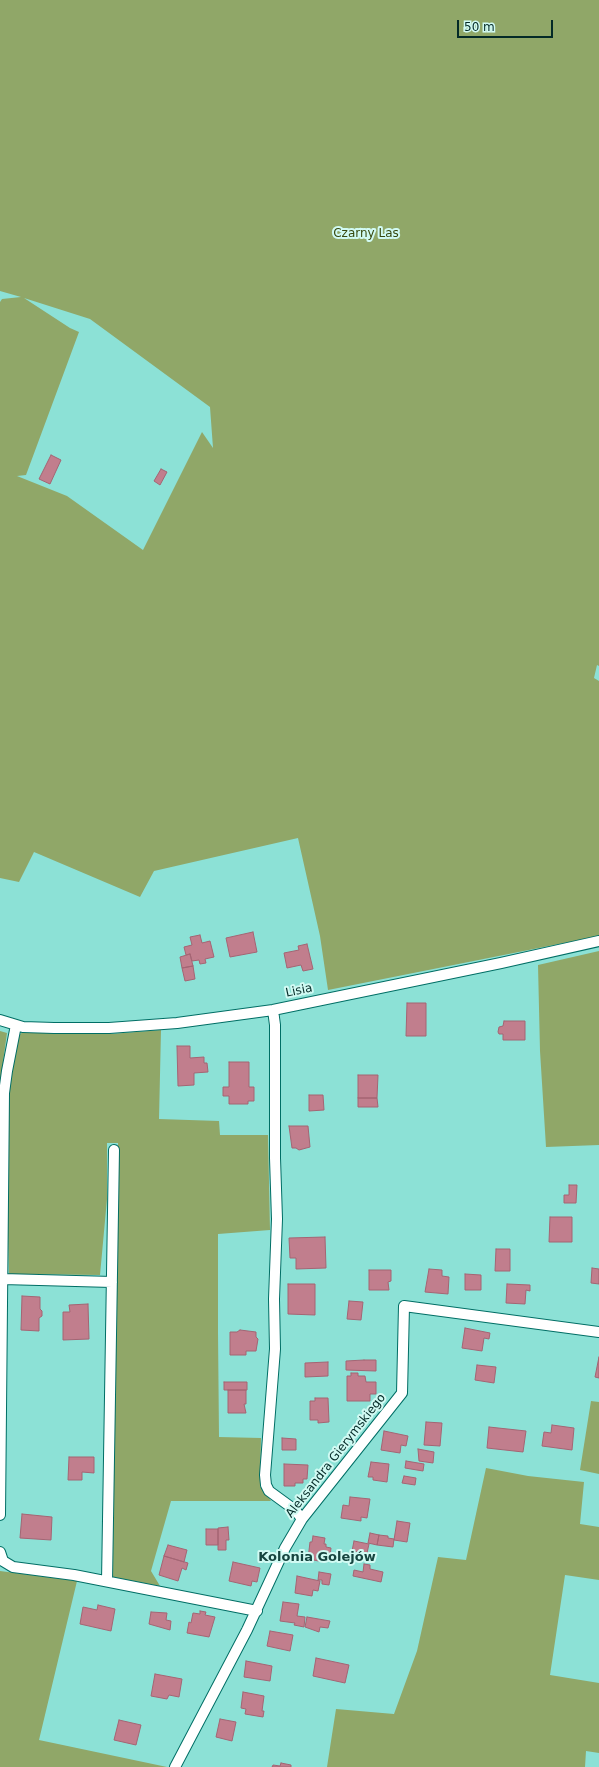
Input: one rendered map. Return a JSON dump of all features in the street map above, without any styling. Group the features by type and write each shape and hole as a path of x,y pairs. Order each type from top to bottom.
{"street":[{"name":"Lisia","path":"0,1020 16,1025 54,1028 132,1027 177,1023 273,1010 501,963 599,941"},
{"path":"273,1010 275,1025 275,1158 277,1219 273,1381 265,1475 266,1485 269,1491 295,1510 302,1519"},
{"path":"0,1515 4,1093 16,1025"},
{"path":"107,1581 114,1150"},
{"path":"3,1279 112,1282"},
{"name":"Aleksandra Gierymskiego","path":"175,1767 257,1611 284,1548 302,1519 402,1393 404,1306 599,1332"},
{"path":"0,1552 3,1561 13,1567 58,1572 257,1611"}],"green space":[{"name":"Czarny Las","path":"0,0 599,0 599,666 597,665 594,678 599,681 599,936 328,990 320,936 298,838 154,871 140,897 34,852 19,882 0,878 0,302 2,299 21,297 0,291","holes":["24,298 90,319 210,407 213,448 202,432 143,550 67,496 17,476 26,475 79,332 70,328"]},
{"path":"599,951 599,1145 546,1147 540,1051 538,965"},
{"path":"161,1030 159,1119 219,1121 220,1135 268,1135 270,1230 218,1234 218,1333 219,1437 261,1438 260,1486 271,1501 171,1501 151,1571 160,1586 113,1577 114,1372 118,1143 107,1143 107,1199 100,1275 9,1274 7,1087 19,1035 24,1031 110,1031 111,1034"},
{"path":"0,1031 7,1033 0,1084"},
{"path":"591,1401 599,1402 599,1474 580,1470"},
{"path":"486,1468 528,1476 584,1482 580,1524 599,1527 599,1580 565,1575 550,1675 599,1683 599,1753 586,1751 585,1767 327,1767 336,1709 394,1714 417,1651 438,1557 466,1560"},
{"path":"0,1571 77,1581 39,1740 167,1767 0,1767"}],"building":[{"path":"51,455 61,460 50,484 39,479"},
{"path":"161,469 167,472 160,485 154,481"},
{"path":"253,932 257,952 230,957 226,938"},
{"path":"200,935 202,943 210,941 214,957 205,959 206,963 200,964 199,960 192,961 190,954 186,955 184,947 192,945 190,937"},
{"path":"307,944 313,969 303,971 301,965 287,968 284,953 299,950 298,946"},
{"path":"190,954 193,966 182,968 180,957"},
{"path":"193,966 195,979 185,981 182,968"},
{"path":"407,1003 426,1003 426,1036 406,1036"},
{"path":"504,1021 525,1021 525,1040 503,1040 503,1034 499,1034 498,1032 499,1027 503,1026"},
{"path":"177,1046 190,1046 190,1058 204,1057 204,1063 207,1063 208,1072 194,1073 194,1085 178,1086"},
{"path":"229,1062 249,1062 249,1087 254,1087 254,1101 248,1101 248,1104 229,1104 229,1096 223,1096 223,1087 229,1087"},
{"path":"358,1075 378,1075 377,1098 358,1098"},
{"path":"309,1095 323,1095 324,1110 309,1111"},
{"path":"358,1098 377,1098 378,1107 358,1107"},
{"path":"289,1126 308,1126 310,1147 299,1150 292,1148"},
{"path":"569,1185 577,1185 576,1203 564,1203 564,1195 569,1195"},
{"path":"550,1217 572,1217 572,1242 549,1242"},
{"path":"325,1237 326,1268 296,1269 296,1258 290,1258 289,1238"},
{"path":"496,1249 510,1249 510,1271 495,1271"},
{"path":"592,1268 599,1269 599,1284 591,1283"},
{"path":"429,1269 442,1270 442,1276 449,1277 448,1294 425,1292"},
{"path":"369,1270 391,1270 391,1281 388,1282 389,1290 369,1290"},
{"path":"465,1274 481,1275 481,1290 465,1290"},
{"path":"288,1284 315,1284 315,1315 288,1314"},
{"path":"507,1284 530,1285 530,1291 526,1290 525,1304 506,1303"},
{"path":"22,1296 40,1297 40,1309 42,1311 42,1316 39,1318 39,1331 21,1330"},
{"path":"349,1301 363,1302 361,1320 347,1319"},
{"path":"88,1304 89,1339 63,1340 63,1312 70,1312 69,1305"},
{"path":"465,1328 490,1333 489,1339 484,1338 482,1351 462,1348"},
{"path":"240,1330 256,1332 256,1337 258,1339 256,1351 246,1351 246,1355 230,1355 230,1332 237,1332"},
{"path":"599,1357 599,1378 595,1377"},
{"path":"376,1360 376,1371 346,1370 346,1361"},
{"path":"328,1362 328,1376 305,1377 305,1363"},
{"path":"477,1365 496,1367 494,1383 475,1380"},
{"path":"351,1373 358,1373 358,1376 365,1376 366,1382 376,1382 376,1394 370,1394 370,1401 347,1401 347,1376 351,1376"},
{"path":"224,1382 247,1382 247,1390 224,1390"},
{"path":"228,1390 246,1390 246,1404 244,1404 246,1413 228,1413"},
{"path":"315,1398 328,1398 329,1422 318,1423 318,1420 310,1420 310,1401 315,1401"},
{"path":"426,1422 442,1423 440,1446 424,1445"},
{"path":"552,1425 574,1428 572,1450 542,1446 544,1432 551,1433"},
{"path":"489,1427 526,1431 523,1452 487,1448"},
{"path":"384,1431 408,1436 406,1446 401,1445 400,1453 381,1450"},
{"path":"282,1438 296,1439 296,1450 282,1450"},
{"path":"418,1449 434,1452 433,1463 419,1461"},
{"path":"69,1457 94,1457 94,1473 82,1472 82,1480 68,1480"},
{"path":"406,1461 424,1464 423,1471 405,1468"},
{"path":"371,1462 389,1464 387,1482 373,1480 373,1477 368,1477"},
{"path":"284,1464 308,1465 307,1479 303,1479 303,1483 295,1483 295,1486 284,1486"},
{"path":"404,1476 416,1478 415,1485 402,1483"},
{"path":"350,1497 370,1499 367,1518 361,1517 361,1521 341,1518 343,1505 349,1506"},
{"path":"22,1514 52,1517 51,1540 20,1538"},
{"path":"397,1521 410,1523 407,1542 394,1540"},
{"path":"228,1527 229,1540 226,1540 226,1550 218,1550 218,1528"},
{"path":"206,1529 218,1529 218,1545 206,1545"},
{"path":"370,1533 379,1535 377,1545 368,1543"},
{"path":"379,1535 388,1536 388,1538 394,1539 393,1547 377,1545"},
{"path":"313,1536 325,1538 324,1544 326,1544 326,1547 331,1548 330,1557 325,1557 324,1562 308,1559 310,1542 312,1542"},
{"path":"354,1541 369,1544 367,1553 352,1551"},
{"path":"168,1545 187,1550 184,1562 164,1556"},
{"path":"164,1556 188,1563 186,1570 182,1568 178,1581 159,1575"},
{"path":"233,1562 260,1568 257,1582 252,1581 251,1586 229,1581"},
{"path":"364,1564 370,1565 370,1569 383,1572 381,1582 353,1576 354,1570 363,1572"},
{"path":"319,1572 331,1574 329,1585 322,1584 322,1580 318,1580"},
{"path":"297,1576 320,1581 318,1591 313,1590 312,1596 295,1593"},
{"path":"283,1602 299,1604 297,1616 305,1617 304,1627 294,1625 295,1623 280,1621"},
{"path":"98,1605 115,1609 111,1631 80,1624 83,1607 97,1610"},
{"path":"200,1611 206,1612 205,1615 215,1617 209,1637 187,1633 189,1622 191,1623 193,1613 200,1614"},
{"path":"151,1612 167,1613 166,1620 171,1621 170,1630 149,1624"},
{"path":"307,1617 330,1621 328,1628 320,1627 319,1632 305,1627"},
{"path":"270,1631 293,1635 290,1651 267,1646"},
{"path":"316,1658 349,1665 345,1683 313,1676"},
{"path":"246,1661 272,1666 270,1681 244,1677"},
{"path":"155,1674 182,1679 179,1697 169,1695 167,1699 151,1696"},
{"path":"243,1692 264,1696 262,1711 264,1711 263,1717 245,1714 246,1709 241,1708"},
{"path":"220,1719 236,1722 232,1741 216,1737"},
{"path":"119,1720 141,1725 136,1745 114,1740"},
{"path":"281,1763 291,1765 291,1767 272,1767 273,1765 280,1766"}],"district":[{"name":"Kolonia Golejów","path":"317,1558"}]}
